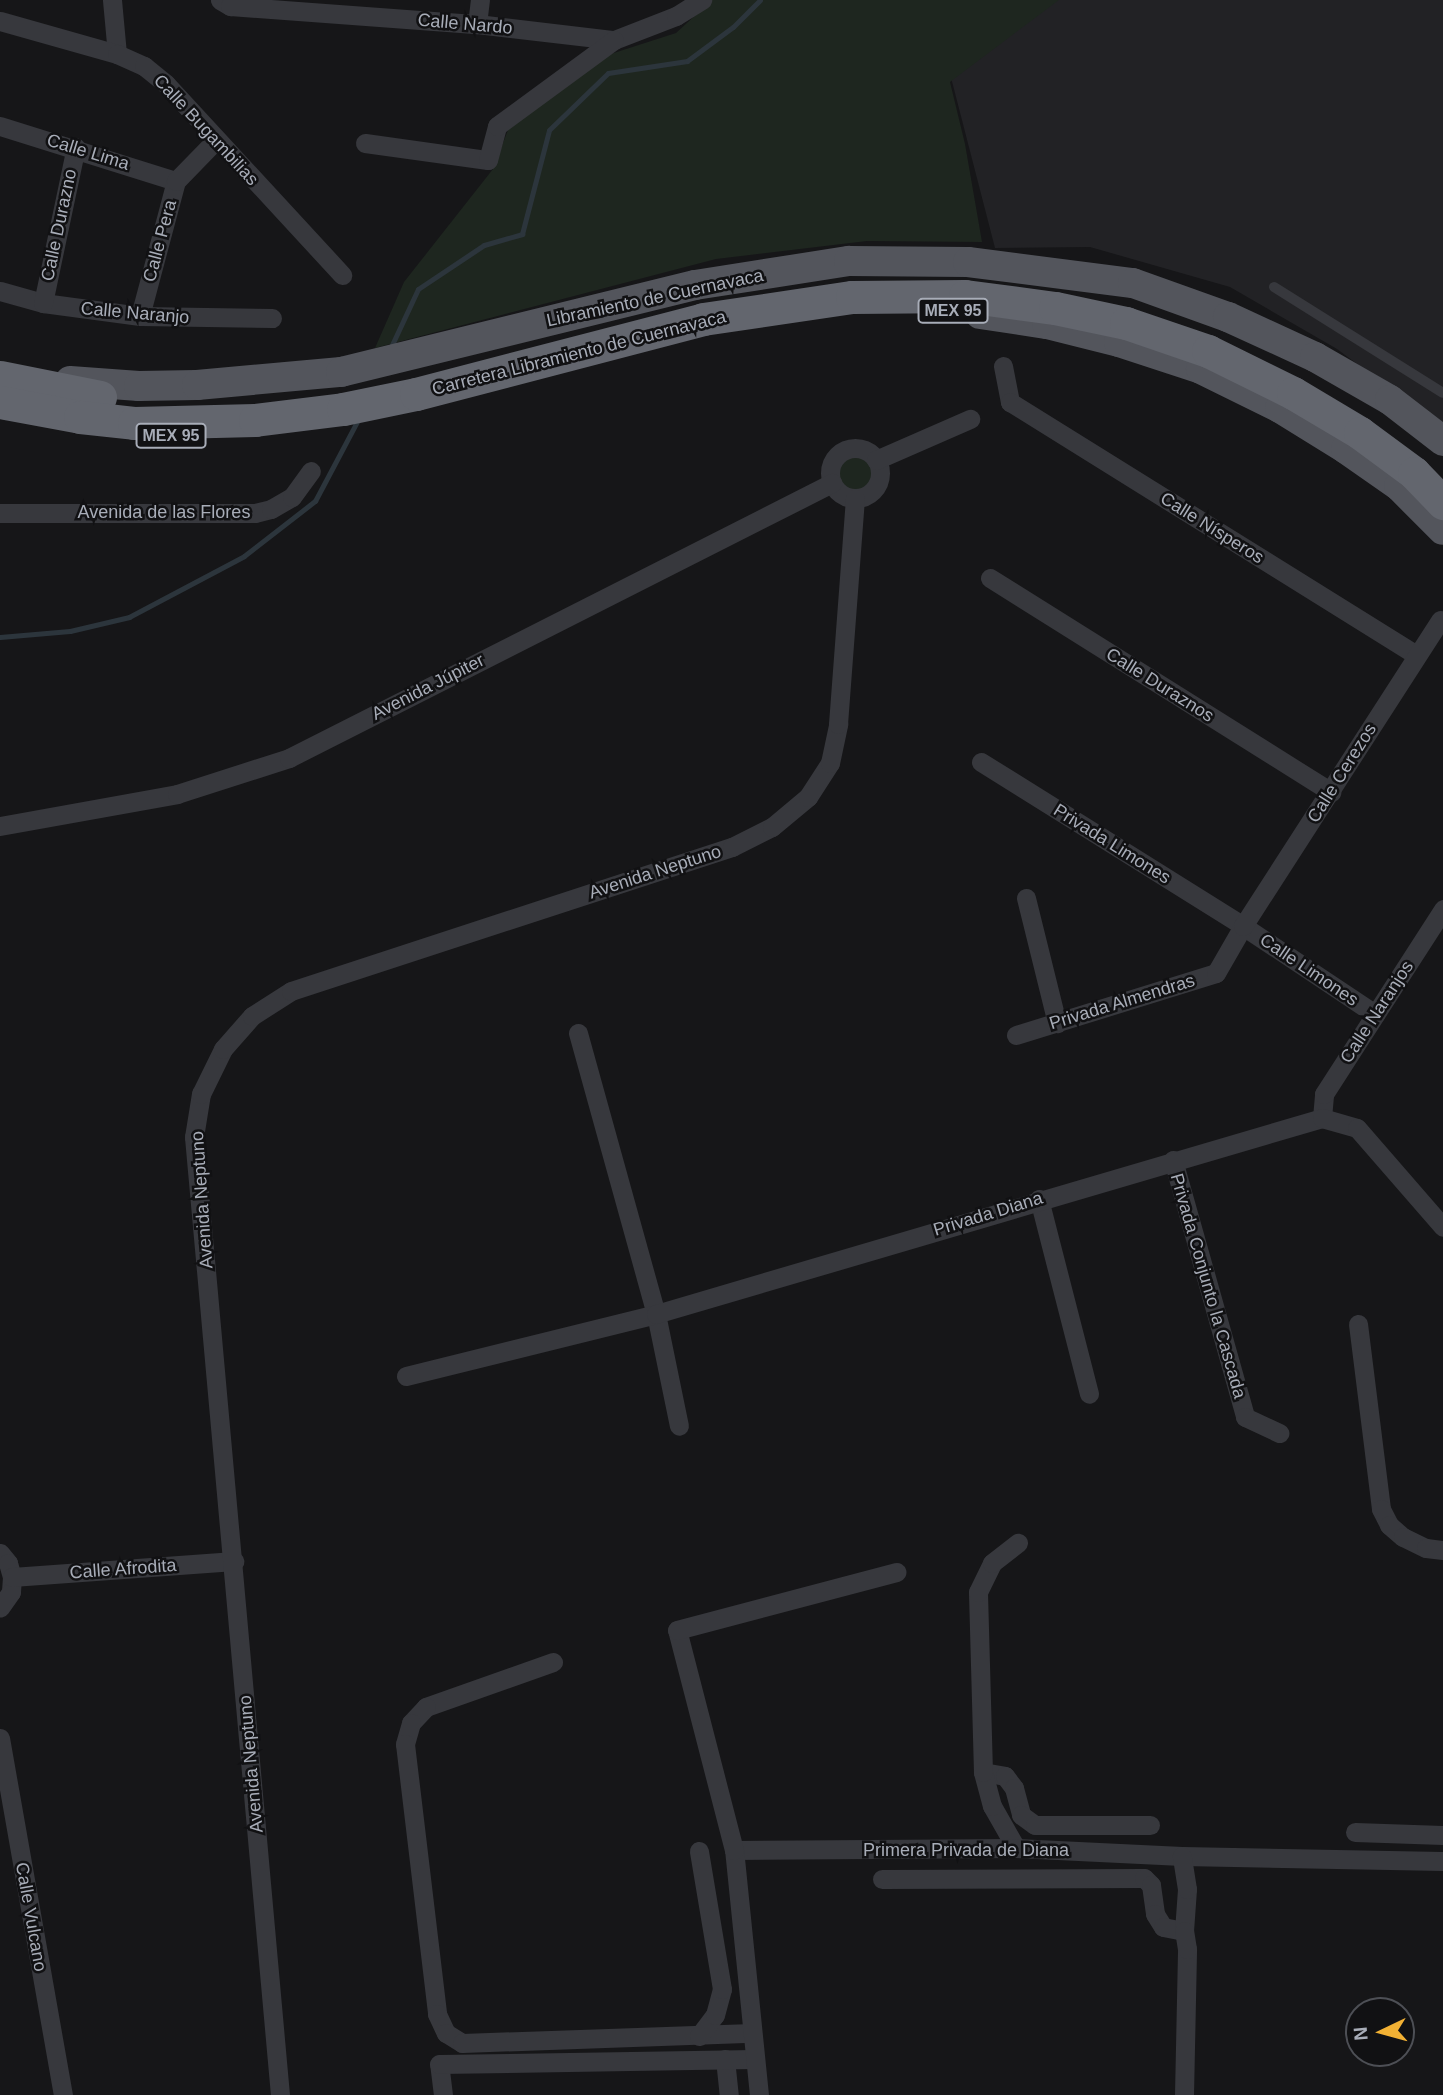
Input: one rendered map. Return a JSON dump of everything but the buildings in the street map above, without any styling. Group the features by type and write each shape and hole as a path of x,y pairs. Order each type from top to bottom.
{"highway":[{"name":"Carretera Libramiento de Cuernavaca","path":"415,383 700,303 853,279 966,278 1059,290 1108,300 1218,334 1305,375 1376,419 1443,475"},
{"name":"Carretera Libramiento de Cuernavaca","path":"0,402 134,424 255,420 704,319 852,298 907,294 965,296 1055,308 1126,323 1208,351 1293,393 1360,433 1414,473 1443,503"},
{"name":"Carretera Libramiento de Cuernavaca","path":"0,377 67,392 138,402 342,399"}],"main road":[{"name":"Libramiento de Cuernavaca","path":"415,383 695,285 849,261 968,261 1133,284 1228,317 1315,356 1380,394 1443,441"},
{"name":"MEX 95","path":"415,383 854,310 962,311 1071,330 1119,342 1201,369 1280,408 1346,449 1399,486 1443,530"},
{"name":"MEX 95","path":"0,365 70,381 139,386 253,382 342,399"},
{"name":"MEX 95","path":"0,415 134,436 201,437 342,399"}],"street":[{"path":"112,0 117,54"},
{"name":"Calle Nardo","path":"220,0 230,6 346,8 614,40 676,16 702,0"},
{"path":"477,24 480,0"},
{"name":"Calle Bugambilias","path":"0,21 117,54 144,66 166,84 342,275"},
{"path":"365,143 488,160 497,126 614,40"},
{"name":"Calle Lima","path":"0,126 76,147 176,181"},
{"name":"Calle Pera","path":"140,316 176,181 216,140"},
{"name":"Calle Durazno","path":"43,303 76,147"},
{"name":"Calle Naranjo","path":"0,291 43,303 140,316 272,318"},
{"name":"Calle Nísperos","path":"1003,366 1010,402 1415,654"},
{"path":"877,460 970,419"},
{"path":"862,449 877,460 880,477 871,492 855,499 837,491 832,483 831,464 843,450 862,449"},
{"name":"Avenida de las Flores","path":"0,513 255,513 271,509 292,497 311,471"},
{"name":"Avenida Júpiter","path":"0,826 177,794 289,758 832,483"},
{"name":"Avenida Neptuno","path":"280,2095 194,1137 201,1094 223,1049 252,1016 291,991 732,847 772,827 808,797 830,763 838,724 855,499"},
{"name":"Calle Duraznos","path":"990,578 1331,792"},
{"name":"Calle Cerezos","path":"1243,926 1331,792 1415,654 1440,620"},
{"name":"Privada Limones","path":"981,762 1243,926"},
{"path":"1026,898 1058,1023"},
{"name":"Calle Naranjos","path":"1322,1118 1324,1094 1443,909"},
{"name":"Calle Limones","path":"1243,926 1375,1014"},
{"name":"Privada Almendras","path":"1016,1035 1216,973 1243,926"},
{"path":"578,1033 656,1314 679,1426"},
{"path":"1322,1118 1357,1128 1442,1223"},
{"name":"Privada Diana","path":"407,1376 656,1314 1039,1199 1322,1118"},
{"name":"Privada Conjunto la Cascada","path":"1172,1160 1245,1417 1279,1433"},
{"path":"1039,1199 1089,1394"},
{"path":"1358,1324 1381,1509 1389,1525 1403,1537 1426,1548 1443,1550"},
{"path":"1016,1848 992,1806 983,1772 978,1592 992,1563 1018,1543"},
{"path":"0,1553 12,1577 11,1592 0,1608"},
{"name":"Calle Afrodita","path":"12,1577 234,1561"},
{"path":"758,2095 734,1850 677,1630 896,1572"},
{"path":"553,1662 426,1707 411,1723 405,1744 437,2014 446,2033 462,2043 752,2033"},
{"name":"Calle Vulcano","path":"0,1738 63,2095"},
{"path":"983,1772 1005,1776 1014,1788 1021,1815 1035,1825 1150,1825"},
{"path":"1355,1832 1443,1835"},
{"name":"Primera Privada de Diana","path":"734,1850 1016,1848 1182,1856 1443,1861"},
{"path":"699,1850 722,1989 715,2015 699,2036"},
{"path":"1182,1856 1187,1889 1184,1931 1187,1949 1184,2095"},
{"path":"882,1879 1144,1878 1151,1885 1155,1914 1163,1927 1184,1931"},
{"path":"725,2059 729,2095"},
{"path":"443,2095 439,2064 754,2059"}],"lane":[{"path":"1275,287 1443,393"}],"shaded area":[{"path":"712,0 1059,0 950,82 965,144 982,242 867,241 716,259 375,348 404,282 493,169 508,130 592,60 676,33"},
{"path":"931,0 1443,0 1443,428 1337,349 1230,287 1090,247 995,248"},
{"path":"855,453 869,458 874,472 869,486 855,491 841,486 836,472 841,458"}],"waterway":[{"path":"390,349 418,289 484,245 522,234 549,130 608,73 687,61 733,27 760,0"},
{"path":"0,637 70,631 129,617 244,556 315,501 359,418"}]}
